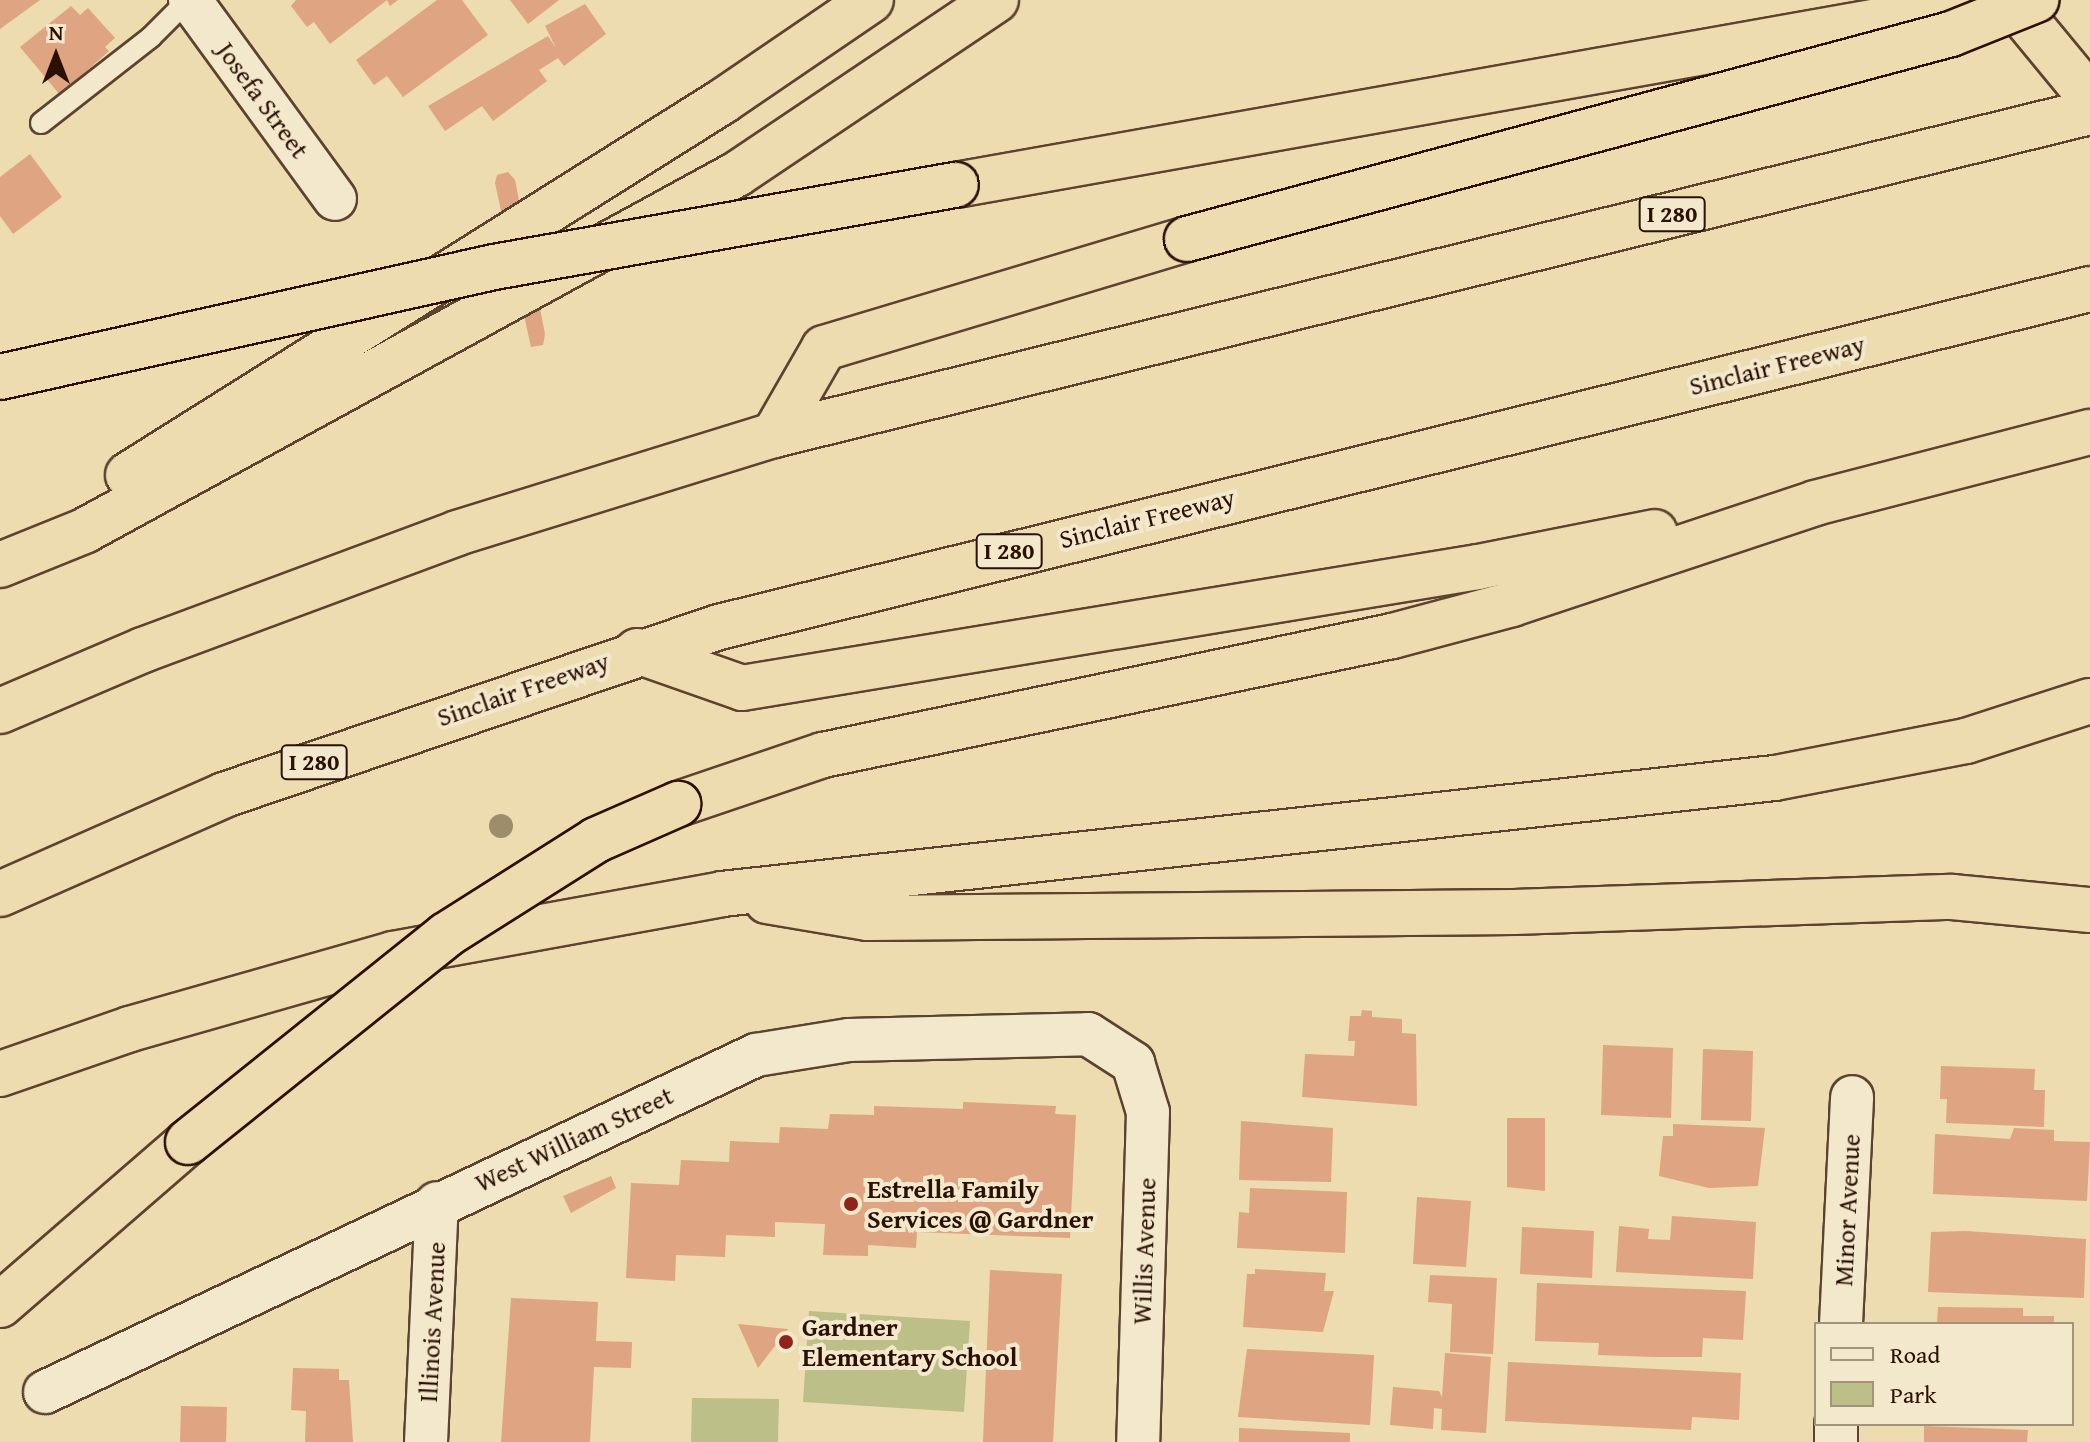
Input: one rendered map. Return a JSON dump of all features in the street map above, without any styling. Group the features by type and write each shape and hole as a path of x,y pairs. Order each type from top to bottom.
{"highway":[{"path":"13,558 67,512 342,345 723,101 871,0"},
{"path":"13,558 84,531 737,174 996,0"},
{"path":"0,377 494,267 1997,0"},
{"path":"2010,0 2090,97"},
{"path":"774,435 824,348 1187,239 1951,34 2036,0"},
{"name":"I 280","path":"0,711 143,650 443,538 774,435 2090,112"},
{"name":"Sinclair Freeway","path":"0,894 224,795 637,651 1001,553 2090,289"},
{"path":"637,651 742,688 1478,567 1815,503 2090,432"},
{"path":"0,1305 188,1142 446,935 596,840 678,804 823,755 1278,662 1512,604 1815,503"},
{"path":"0,1074 130,1029 393,954 722,894 1775,778 1876,761 1966,741 2090,701"},
{"path":"722,894 868,918 1514,912 1952,897 2090,910"}],"street":[{"name":"Josefa Street","path":"189,0 335,199"},
{"name":"West William Street","path":"45,1392 437,1203 756,1055 849,1040 1088,1034 1133,1063"},
{"name":"Willis Avenue","path":"1133,1063 1148,1112 1138,1442"},
{"name":"Minor Avenue","path":"1841,1322 1852,1097"},
{"name":"Illinois Avenue","path":"426,1442 437,1203"}],"lane":[{"path":"41,123 151,37 189,0"}],"green space":[{"path":"809,1311 970,1321 964,1412 803,1402"},
{"path":"692,1398 779,1399 778,1442 691,1442"}],"building":[{"path":"0,0 40,0 0,29"},
{"path":"296,0 387,0 330,44 314,22 307,27 291,6"},
{"path":"437,0 462,0 488,35 403,97 387,76 374,85 356,60"},
{"path":"510,0 559,0 528,24"},
{"path":"585,4 606,34 564,66 558,58 539,70 547,81 493,121 482,106 445,131 428,106 548,36 556,48 545,26"},
{"path":"71,6 80,15 88,8 115,38 105,47 109,51 60,95 20,47"},
{"path":"30,154 62,197 13,234 0,216 0,177"},
{"path":"508,172 515,180 545,334 543,345 531,347 495,183 497,175"},
{"path":"1362,1010 1372,1011 1372,1017 1402,1019 1402,1033 1416,1034 1417,1106 1302,1097 1305,1054 1354,1056 1355,1041 1348,1041 1350,1016 1361,1016"},
{"path":"1603,1045 1673,1048 1671,1118 1601,1115"},
{"path":"1703,1049 1753,1051 1751,1121 1701,1120"},
{"path":"1941,1066 2035,1069 2034,1090 2045,1090 2044,1127 1946,1123 1947,1099 1940,1099"},
{"name":"Estrella Family Services @ Gardner","path":"963,1102 1056,1106 1055,1114 1076,1115 1070,1238 917,1232 916,1248 868,1245 868,1256 823,1255 825,1224 775,1222 775,1237 726,1235 725,1257 676,1255 675,1281 626,1278 631,1183 679,1185 681,1160 729,1162 730,1141 779,1143 780,1127 828,1129 830,1114 874,1115 874,1106 963,1109"},
{"path":"1507,1118 1545,1118 1545,1191 1507,1187"},
{"path":"1241,1121 1333,1128 1331,1182 1239,1180"},
{"path":"1673,1124 1765,1128 1758,1186 1709,1188 1659,1176 1663,1136 1673,1136"},
{"path":"2014,1128 2054,1130 2054,1141 2090,1142 2087,1201 1933,1194 1935,1134 2010,1139"},
{"path":"611,1176 616,1188 571,1213 563,1196"},
{"path":"1250,1188 1347,1192 1345,1253 1237,1248 1239,1212 1249,1213"},
{"path":"1417,1197 1471,1201 1466,1267 1413,1264"},
{"path":"1672,1216 1756,1222 1753,1279 1616,1272 1619,1226 1649,1229 1648,1239 1670,1240"},
{"path":"1522,1227 1594,1231 1592,1278 1520,1274"},
{"path":"1965,1231 2086,1239 2084,1298 1928,1292 1931,1232"},
{"path":"1255,1269 1326,1273 1324,1291 1334,1291 1323,1332 1243,1327 1247,1274 1255,1274"},
{"path":"990,1270 1062,1274 1053,1442 983,1442"},
{"path":"1430,1275 1497,1278 1493,1354 1450,1352 1452,1304 1428,1302"},
{"path":"1537,1283 1746,1291 1743,1340 1703,1338 1702,1357 1598,1355 1599,1343 1535,1341"},
{"path":"511,1298 598,1302 596,1341 632,1342 631,1368 594,1367 590,1442 501,1442"},
{"path":"1938,1307 2023,1308 2023,1316 2054,1316 2054,1322 1937,1322"},
{"path":"738,1324 788,1329 758,1368"},
{"path":"1247,1349 1374,1355 1370,1425 1238,1417"},
{"path":"1445,1353 1491,1357 1486,1433 1441,1430 1442,1409 1434,1408 1433,1429 1390,1425 1393,1387 1439,1391 1442,1397"},
{"path":"1508,1362 1741,1373 1739,1420 1692,1417 1691,1430 1505,1421"},
{"path":"293,1368 339,1369 339,1380 349,1380 353,1442 305,1442 306,1411 291,1410"},
{"path":"181,1406 227,1407 226,1442 180,1442"},
{"path":"1924,1426 2028,1430 2027,1442 1924,1442"},
{"path":"1239,1428 1350,1433 1350,1442 1239,1442"}],"place":[{"name":"Estrella Family Services @ Gardner","path":"851,1204"},
{"name":"Gardner Elementary School","path":"786,1342"}]}
